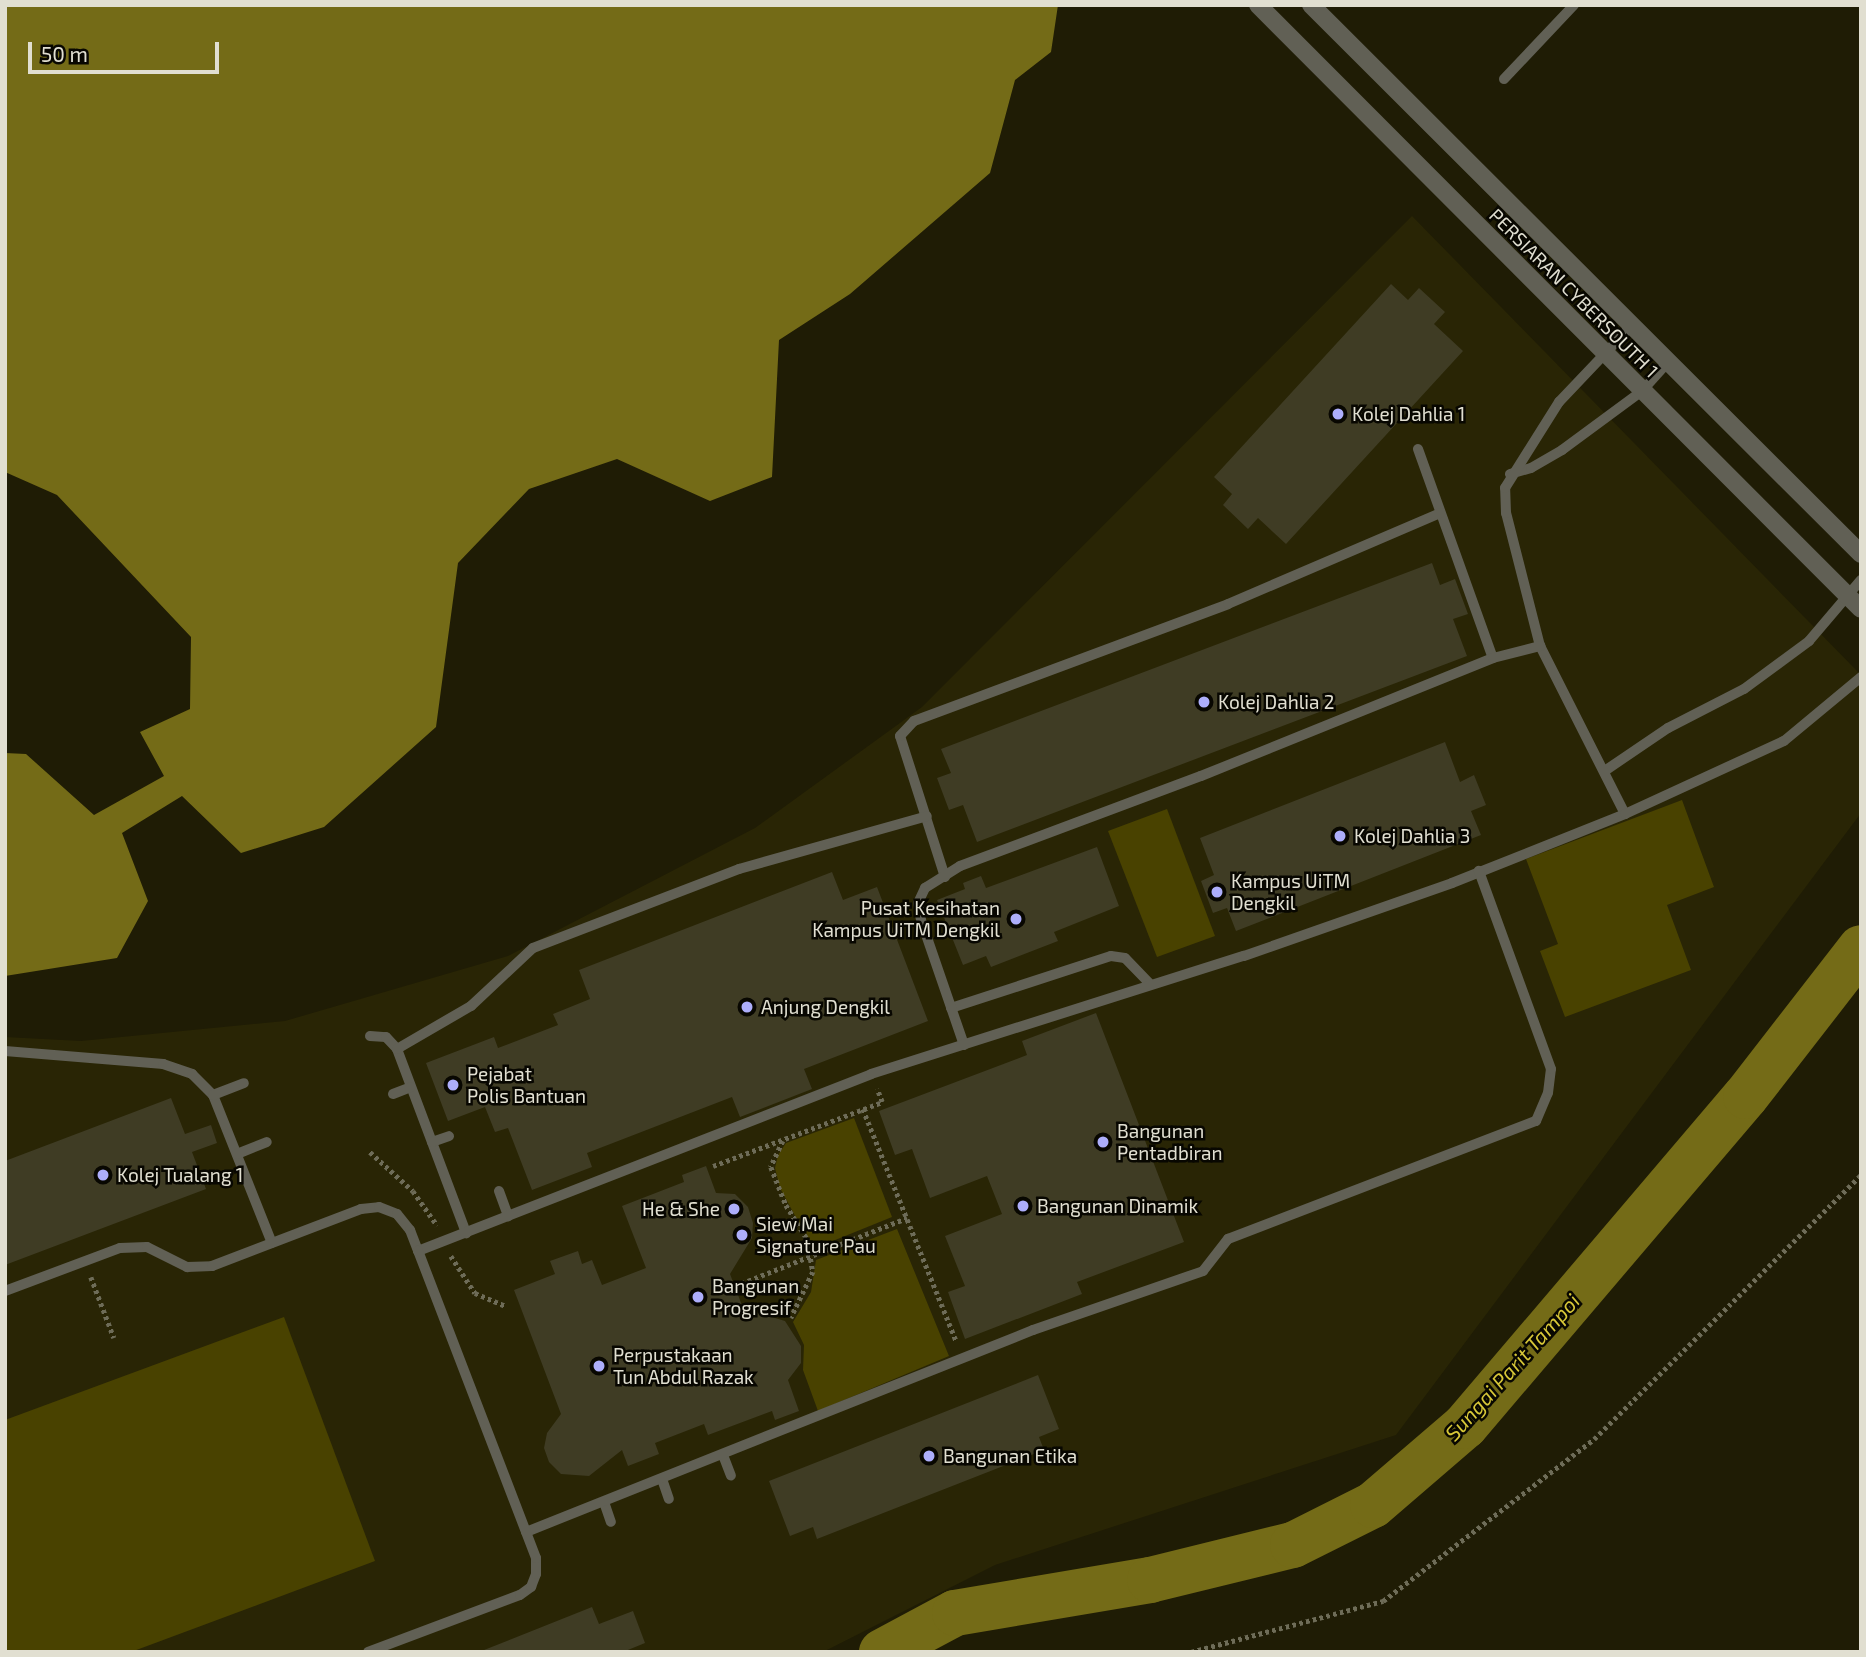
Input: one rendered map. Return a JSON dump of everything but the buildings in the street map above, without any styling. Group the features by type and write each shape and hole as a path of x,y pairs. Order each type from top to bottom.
{"street":[{"name":"PERSIARAN CYBERSOUTH 1","path":"1258,5 1861,609"},
{"name":"PERSIARAN CYBERSOUTH 1","path":"1311,5 1861,554"}],"lane":[{"path":"1504,79 1574,5"},
{"path":"1625,814 1606,770 1540,646 1506,513 1505,488 1510,474 1559,402 1631,326"},
{"path":"1510,474 1531,468 1562,450 1642,391 1668,362"},
{"path":"1418,449 1493,658"},
{"path":"945,877 927,816 908,772 900,736 914,721 1228,604 1440,513"},
{"path":"1606,770 1668,728 1744,689 1809,641 1861,580"},
{"path":"964,1045 918,903 925,888 960,866 1201,776 1493,658 1540,646"},
{"path":"418,1251 871,1074 1244,956 1479,871 1625,814 1784,741 1861,677"},
{"path":"397,1049 471,1006 533,948 739,869 927,816"},
{"path":"526,1532 1033,1330 1203,1271 1228,1239 1536,1121 1548,1093 1551,1069 1479,871"},
{"path":"951,1008 1111,956 1125,958 1150,984"},
{"path":"370,1036 386,1037 397,1049 466,1233"},
{"path":"5,1051 163,1064 192,1073 213,1095 272,1243"},
{"path":"213,1095 244,1083"},
{"path":"393,1094 411,1087"},
{"path":"432,1142 449,1136"},
{"path":"237,1154 267,1143"},
{"path":"499,1191 508,1216"},
{"path":"5,1291 120,1248 147,1247 187,1267 212,1266 379,1207 397,1214 410,1230 536,1558 531,1587 520,1595 374,1651"},
{"path":"723,1455 731,1476"},
{"path":"662,1479 670,1499"},
{"path":"604,1502 611,1522"}],"path":[{"path":"713,1166 882,1102 871,1074"},
{"path":"863,1109 956,1340"},
{"path":"784,1140 771,1167 812,1255 807,1291 790,1318"},
{"path":"1191,1652 1383,1601 1594,1439 1861,1175"},
{"path":"735,1286 907,1218"},
{"path":"85,1261 114,1338"}],"shaded area":[{"path":"5,5 1058,5 1051,52 1015,80 990,173 850,294 779,340 772,477 710,501 617,459 529,489 458,563 436,727 324,827 241,853 182,796 122,833 148,901 117,958 5,976 5,753 26,754 94,815 164,776 140,732 190,709 191,637 57,495 5,472"},
{"name":"Kampus UiTM Dengkil","path":"1412,216 1861,675 1861,813 1396,1435 995,1565 823,1652 5,1652 5,1037 81,1041 285,1021 508,956 755,828 922,707"},
{"path":"1682,800 1714,887 1667,905 1691,970 1565,1017 1540,951 1558,944 1526,859"},
{"path":"1167,809 1215,936 1157,957 1108,831"},
{"path":"854,1118 892,1217 813,1249 780,1188 775,1168 778,1155 786,1143"},
{"path":"897,1229 949,1356 818,1411 803,1370 804,1345 793,1322 811,1292 816,1260"},
{"path":"284,1317 375,1561 131,1652 5,1652 5,1420"}],"waterway":[{"name":"Sungai Parit Tampoi","path":"882,1652 955,1613 1150,1580 1293,1545 1373,1505 1465,1426 1746,1096 1861,948"}],"place":[{"name":"Kolej Dahlia 1","path":"1338,414"},
{"name":"Kolej Dahlia 2","path":"1204,702"},
{"name":"Kolej Dahlia 3","path":"1340,836"},
{"name":"Kampus UiTM Dengkil","path":"1217,892"},
{"name":"Pusat Kesihatan Kampus UiTM Dengkil","path":"1016,919"},
{"name":"Anjung Dengkil","path":"747,1007"},
{"name":"Pejabat Polis Bantuan","path":"453,1085"},
{"name":"Bangunan Pentadbiran","path":"1103,1142"},
{"name":"Kolej Tualang 1","path":"103,1175"},
{"name":"Bangunan Dinamik","path":"1023,1206"},
{"name":"He & She","path":"734,1209"},
{"name":"Siew Mai Signature Pau","path":"742,1235"},
{"name":"Bangunan Progresif","path":"698,1297"},
{"name":"Perpustakaan Tun Abdul Razak","path":"599,1366"},
{"name":"Bangunan Etika","path":"929,1456"}]}
